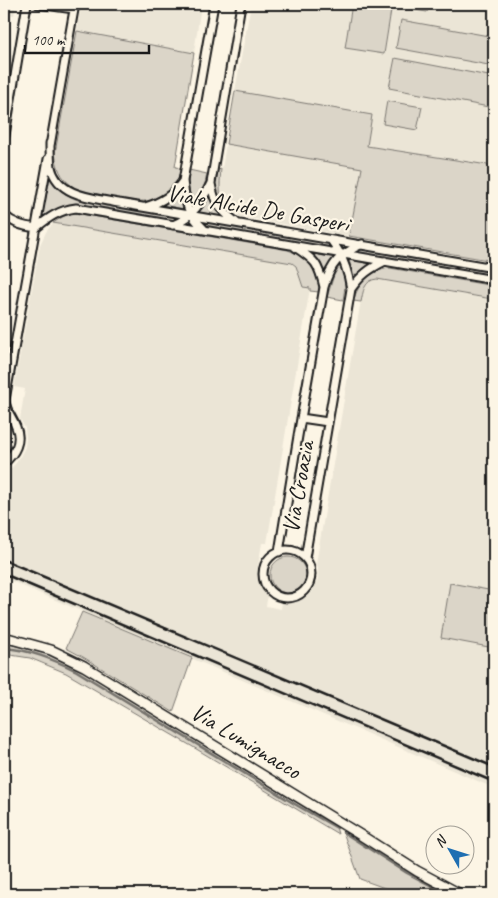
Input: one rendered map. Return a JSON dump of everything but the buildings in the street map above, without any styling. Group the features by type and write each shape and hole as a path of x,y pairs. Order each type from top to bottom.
{"main road":[{"name":"Via Lumignacco","path":"4,638 51,650 84,666 417,871 460,894"}],"street":[{"path":"4,142 27,4"},
{"path":"4,463 12,456 18,440 16,426 7,411 5,400 75,7 38,4"},
{"path":"204,230 190,215 186,204 183,181 214,4"},
{"path":"173,225 190,215 199,205 210,183 242,4"},
{"name":"Viale Alcide De Gasperi","path":"50,143 52,168 55,177 68,190 77,195 494,268"},
{"path":"143,208 156,204 170,196 183,181"},
{"path":"210,183 217,204 222,211 238,223"},
{"name":"Viale Alcide De Gasperi","path":"36,228 58,213 76,208 494,280"},
{"path":"5,218 18,225 36,228"},
{"name":"Via Croazia","path":"305,558 351,289 342,254 332,240"},
{"name":"Via Croazia","path":"279,552 327,275 342,254 362,244"},
{"name":"Via Croazia","path":"291,245 315,262 324,287"},
{"path":"351,289 360,276 385,261"},
{"name":"Via Croazia","path":"301,418 328,422"},
{"name":"Via Croazia","path":"293,551 305,558 309,564 311,579 303,592 290,598 282,598 269,590 265,584 264,568 272,556 279,552 293,551"}],"shaded area":[{"path":"4,4 16,4 14,15 6,14 4,26"},
{"path":"81,4 201,4 194,53 77,31"},
{"path":"251,4 352,4 345,48 384,54 392,4 494,4 494,166 367,146 372,116 235,91"},
{"path":"352,4 392,4 384,54 345,48"},
{"path":"403,4 429,4 427,12 403,8"},
{"path":"401,20 494,37 494,66 396,48"},
{"path":"77,31 194,53 175,167 182,168 176,182 161,197 141,201 88,193 72,186 60,171 55,153"},
{"path":"395,58 494,77 494,108 389,88"},
{"path":"235,91 372,115 367,146 494,166 494,261 349,236 362,168 226,144"},
{"path":"387,101 422,107 417,130 383,124"},
{"path":"226,144 363,168 349,236 248,218 233,213 222,203 220,195 220,182"},
{"path":"221,169 220,190 222,203 216,191 215,180 215,171"},
{"path":"189,170 207,174 202,192 194,201 188,186"},
{"path":"50,177 62,191 78,200 180,217 171,221 71,205 63,207 43,218"},
{"path":"180,192 185,209 162,205 174,198"},
{"path":"209,196 214,208 221,216 198,212"},
{"path":"73,213 288,250 307,261 311,266 317,277 319,292 310,291 310,288 303,287 296,266 292,263 53,223"},
{"path":"201,221 326,242 333,248 208,227"},
{"path":"53,223 292,263 296,266 303,287 310,288 267,543 262,543 258,566 259,582 262,589 268,594 266,606 281,609 282,602 291,603 302,600 310,594 318,578 316,564 361,300 368,282 377,279 494,300 494,788 4,578 4,472 16,463 25,447 26,438 25,428 20,419 25,389 14,387 40,245"},
{"path":"361,249 494,272 494,276 355,252"},
{"path":"313,254 336,258 325,275 321,263"},
{"path":"349,260 372,264 363,269 354,279"},
{"path":"339,267 343,269 345,277 343,300 327,297 334,275"},
{"path":"390,268 494,286 492,299 377,279 367,284 361,302 353,301 358,288 366,278"},
{"path":"288,557 295,558 301,562 305,568 305,582 301,588 295,592 288,593 281,592 275,588 271,582 270,575 271,568 275,562 281,558"},
{"path":"450,583 494,591 494,648 441,638"},
{"path":"82,612 192,658 173,712 66,648"},
{"path":"4,643 46,653 78,667 336,827 338,834 66,673 30,658 4,654"},
{"path":"343,832 407,873 447,894 401,894 360,879"}],"waterway":[{"path":"4,648 41,656 75,670 337,828"},
{"path":"343,832 407,873 447,894"}],"railway":[{"path":"4,560 494,767"},
{"path":"4,574 494,782"}]}
